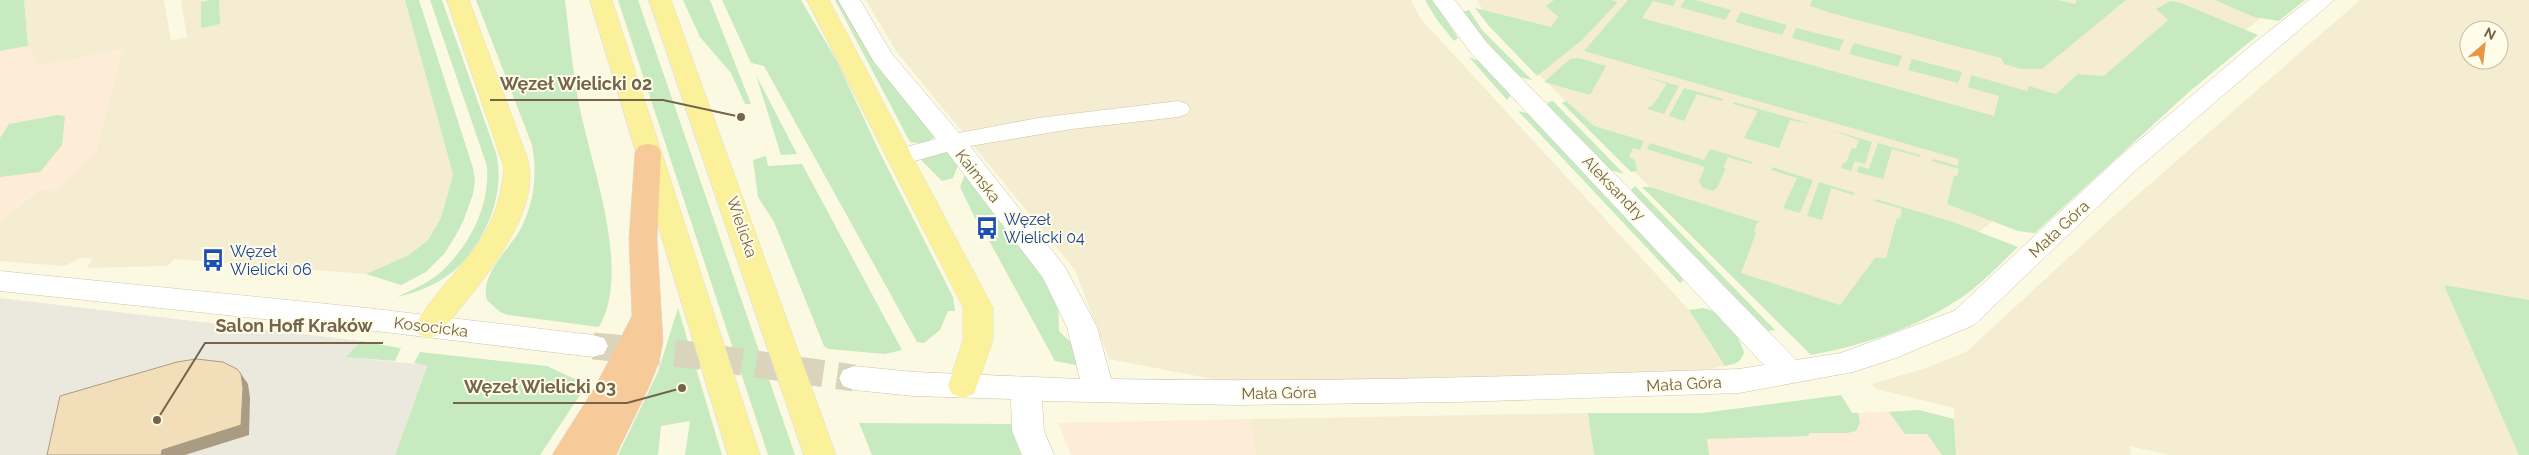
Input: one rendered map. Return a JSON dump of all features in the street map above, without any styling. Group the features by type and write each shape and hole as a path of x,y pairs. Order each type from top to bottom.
{"highway":[{"path":"600,455 619,420 644,362 648,342 644,239 648,152"},
{"path":"568,455 607,393 646,316"}],"main road":[{"path":"429,327 497,236 507,217 516,184 517,169 511,146 458,0"},
{"path":"601,0 744,455"},
{"name":"Wielicka","path":"660,0 820,455"},
{"path":"818,0 978,308 978,340 963,386"}],"street":[{"name":"Kaimska","path":"849,0 882,57 952,141 1055,274 1082,327 1098,389"},
{"name":"Aleksandry","path":"1443,0 1478,48 1790,373"},
{"name":"Mała Góra","path":"854,378 914,384 1026,389 1237,393 1458,390 1673,385 1739,381 1842,364 1885,350 1964,318 2133,159 2262,48 2323,0"},
{"path":"900,157 952,141 1047,123 1178,108"},
{"name":"Kosocicka","path":"0,280 593,346"},
{"path":"1026,389 1028,432 1038,455"}],"shaded area":[{"path":"24,0 164,0 171,41 187,37 181,0 405,0 453,173 441,218 428,240 409,255 366,274 174,259 168,266 87,268 92,259 80,258 65,266 0,261 0,222 38,190 96,152 123,49 39,66 28,46"},
{"path":"866,0 1411,0 1421,19 1689,310 1725,366 1682,374 1223,381 1109,359 1075,270 896,51"},
{"path":"1477,0 2285,0 1860,322 1747,287 1491,25"},
{"path":"2360,0 2529,0 2529,455 2169,455 2130,446 2131,455 1956,455 1954,408 1876,389 1872,384 1926,368 1966,352 2117,213"},
{"path":"28,46 39,66 124,49 96,152 56,191 37,190 0,222 0,51"},
{"path":"0,298 361,341 347,357 427,365 395,455 0,455"},
{"path":"1841,395 1853,413 1919,410 1956,455 1709,455 1703,413"},
{"path":"1588,413 1594,455 1257,455 1249,419"},
{"path":"1249,419 1257,455 1071,455 1058,423"}],"green space":[{"path":"0,0 24,0 28,46 0,51"},
{"path":"219,0 220,24 201,28 201,2"},
{"path":"405,0 419,0 473,168 475,181 473,194 463,222 444,254 426,272 401,285 366,274 409,255 428,240 441,218 453,174"},
{"path":"430,0 442,0 496,153 498,184 491,216 467,258 456,269 435,283 397,297 436,276 461,250 476,224 485,196 487,181 487,166"},
{"path":"476,0 565,0 578,99 605,214 610,246 612,276 608,303 599,327 508,315 500,312 487,300 486,290 492,270 518,233 527,214 535,175 532,145"},
{"path":"618,0 638,0 795,455 768,455"},
{"path":"683,0 710,0 751,104 745,104 731,73 700,37"},
{"path":"722,0 801,0 838,63 879,151 953,297 955,311 948,311 940,330 924,343 917,342 764,66 751,63"},
{"path":"835,0 841,0 936,135 927,142 910,142"},
{"path":"1425,0 1433,0 1458,38 1454,41 1437,20"},
{"path":"1554,0 1611,0 1618,2 1582,40 1537,76 1489,26 1475,8 1551,27 1558,17 1546,6"},
{"path":"1628,0 1676,0 1673,6 1653,1 1642,18 1994,116 1999,96 1968,87 1971,75 2027,91 2029,86 2056,94 2078,74 2104,76 2168,20 2156,9 2170,1 2181,3 2258,35 2190,91 2035,233 2018,231 1947,204 1954,176 1957,176 1959,169 1932,161 1933,159 1958,166 1959,159 1584,51"},
{"path":"1685,0 1695,0 1731,10 1725,20 1680,7"},
{"path":"1812,0 2057,0 2075,4 2077,0 2126,0 2042,69 2021,69 2004,64 2001,58 1831,13 1810,6"},
{"path":"2215,0 2305,0 2279,21 2254,17"},
{"path":"1469,10 1482,30 1532,80 1519,77 1475,29 1463,12"},
{"path":"1741,12 1787,25 1782,35 1735,22"},
{"path":"1796,28 1844,40 1839,51 1792,38"},
{"path":"1854,43 1902,56 1898,67 1849,54"},
{"path":"1469,57 1479,61 1508,91 1510,96 1507,100"},
{"path":"1579,58 1606,66 1590,95 1544,82 1570,59"},
{"path":"1912,59 1962,72 1958,83 1908,70"},
{"path":"756,75 797,154 781,155"},
{"path":"1644,76 1679,86 1664,114 1647,109 1649,106 1652,106 1667,84"},
{"path":"1684,88 1723,99 1722,101 1697,94 1684,121 1669,116"},
{"path":"1553,101 1624,174 1611,170 1548,107 1548,102"},
{"path":"1566,101 1594,126 1644,141 1640,150 1633,148 1629,157 1635,160 1637,171 1631,172 1562,103"},
{"path":"1734,102 1812,124 1790,120 1779,148 1744,138 1758,111 1733,104"},
{"path":"1518,111 1530,114 1681,275 1683,281 1680,283"},
{"path":"58,115 65,116 62,145 40,172 0,177 0,138 9,124"},
{"path":"1832,130 1872,142 1865,164 1855,161 1851,171 1841,168 1843,163 1846,163 1852,148 1856,149 1859,140"},
{"path":"1650,143 1704,160 1710,149 1753,162 1752,164 1728,157 1723,167 1726,168 1717,188 1713,191 1703,188 1699,182 1705,167 1647,149"},
{"path":"1878,143 1920,155 1920,157 1892,149 1883,179 1857,172 1859,166 1869,169"},
{"path":"940,150 950,152 959,163 953,178 942,181 921,160 925,155"},
{"path":"766,156 768,166 802,164 902,350 885,354 828,349 824,346 774,222 758,197 753,160"},
{"path":"1772,167 1813,180 1800,213 1783,208 1797,178 1771,170"},
{"path":"966,172 1026,249 1058,299 1059,331 1080,351 1081,366 1055,361 987,237 998,232 988,218 976,220 960,187"},
{"path":"1819,182 1855,193 1854,195 1831,188 1822,220 1807,216"},
{"path":"1635,186 1775,330 1767,331 1633,193 1631,190"},
{"path":"1642,187 1650,187 1760,222 1757,223 1754,232 1756,233 1741,273 1840,305 1875,258 1886,258 1897,218 1900,219 1902,209 1875,201 1876,199 1956,223 2018,247 1973,289 1936,313 1875,339 1811,355"},
{"path":"2444,285 2529,300 2529,455 2519,455"},
{"path":"678,308 722,455 685,455 690,421 661,426 658,455 618,455 658,372"},
{"path":"1703,308 1716,313 1723,319 1734,332 1742,346 1744,353 1741,359 1732,365 1725,366 1689,310"},
{"path":"361,341 401,348 395,361 346,357"},
{"path":"420,352 547,366 577,380 570,393 580,395 540,455 395,455 427,366 414,363"},
{"path":"1841,395 1852,413 1858,413 1860,423 1856,431 1847,433 1810,433 1808,436 1707,439 1709,455 1594,455 1588,413 1703,413"},
{"path":"1919,410 1954,419 1956,455 1942,455 1927,434 1905,434 1889,412"},
{"path":"859,423 1011,424 1021,455 872,455"}],"building":[{"path":"196,359 223,362 237,369 241,374 243,388 241,425 162,450 161,455 47,455 60,396 177,362"}],"tunnel":[{"path":"593,346 692,355 854,378"}],"place":[{"name":"Węzeł Wielicki 02","path":"741,117"},
{"name":"Węzeł Wielicki 04","path":"987,228"},
{"name":"Węzeł Wielicki 06","path":"213,260"},
{"name":"Węzeł Wielicki 03","path":"682,388"},
{"name":"Salon Hoff Kraków","path":"157,420"}]}
